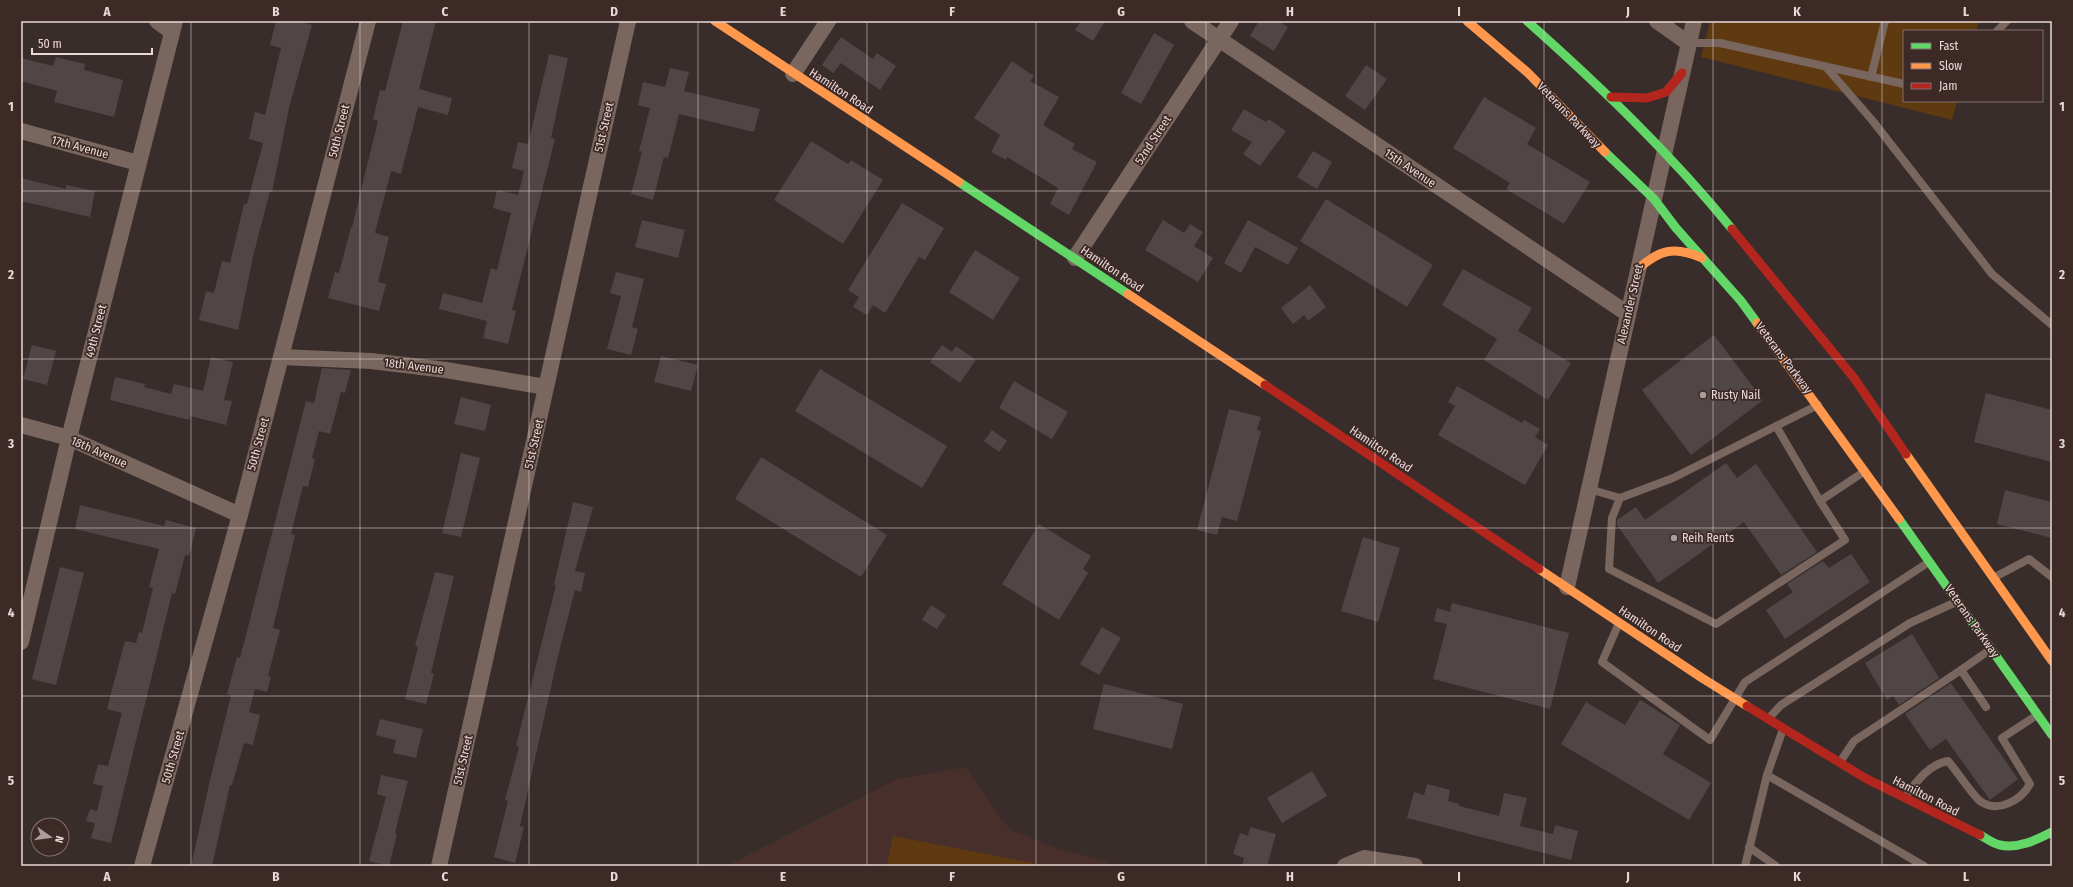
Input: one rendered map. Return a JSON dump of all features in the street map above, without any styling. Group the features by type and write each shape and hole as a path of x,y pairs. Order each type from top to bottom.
{"main road":[{"name":"Hamilton Road","path":"715,21 793,74 1074,258 1735,699 1840,762 1904,798 1999,845 2018,846 2038,840 2052,832"},
{"name":"Veterans Parkway","path":"1467,21 1527,72 1586,134 1654,199 1759,324 1959,601 2052,735"},
{"path":"1527,21 1611,97 1700,189 1854,378 1992,578 2052,661"},
{"path":"1611,97 1647,98 1666,92 1682,73"},
{"path":"1638,268 1651,256 1666,251 1686,250 1702,258"}],"street":[{"path":"157,21 174,26"},
{"name":"50th Street","path":"142,866 240,515 368,21"},
{"name":"51st Street","path":"439,866 628,21"},
{"path":"793,74 828,21"},
{"name":"15th Avenue","path":"1192,21 1628,314"},
{"name":"52nd Street","path":"1074,258 1231,21"},
{"path":"1657,21 1688,42"},
{"name":"Alexander Street","path":"1567,587 1688,42 1694,21"},
{"name":"49th Street","path":"21,642 69,438 174,26"},
{"name":"17th Avenue","path":"21,131 138,163"},
{"name":"18th Avenue","path":"281,357 372,361 446,370 546,387"},
{"name":"18th Avenue","path":"21,424 69,438 240,515"},
{"path":"1345,866 1364,858 1415,866"}],"lane":[{"path":"1871,77 1885,21"},
{"path":"1998,30 2006,21"},
{"path":"1688,42 1720,43 1903,84"},
{"path":"1826,67 1872,120 1992,274 2052,326"},
{"path":"1589,489 1620,498 1673,478 1818,405"},
{"path":"1620,498 1612,518 1609,569 1716,624 1845,540 1776,426"},
{"path":"1820,501 1865,470"},
{"path":"1992,578 2029,559 2052,577"},
{"path":"1619,623 1602,662 1710,740 1745,682 1930,561"},
{"path":"1768,719 1781,705 1910,623 1959,601"},
{"path":"1840,762 1854,740 1992,648"},
{"path":"1961,670 1986,707"},
{"path":"1904,798 1920,777 1937,763 1948,761 1980,801 1991,806 2004,805 2016,800 2026,791 2030,784 2002,738 2038,714"},
{"path":"1745,866 1767,775 1783,728"},
{"path":"1767,775 1924,866"},
{"path":"1749,847 1776,866"}],"shaded area":[{"path":"1710,21 1979,21 1976,30 1903,30 1903,102 1957,102 1952,120 1701,57"},
{"path":"965,767 1010,830 1060,849 1106,861 1109,866 726,866 897,779"},
{"path":"893,836 1048,866 887,866"}],"building":[{"path":"276,21 297,21 312,25 289,108 272,192 270,191 253,257 238,330 199,320 206,291 214,293 222,261 230,263 244,204 247,204 263,143 249,139 255,112 265,115 281,48 270,45"},
{"path":"403,21 436,21 419,89 452,98 448,115 418,107 401,174 391,171 375,233 389,237 378,282 386,284 379,311 328,298 335,272 339,273 352,227 378,121 373,119 380,90 385,91"},
{"path":"1081,21 1105,21 1093,41 1075,30"},
{"path":"1259,21 1278,21 1288,27 1274,51 1250,36"},
{"path":"1154,33 1174,45 1141,104 1121,93"},
{"path":"841,37 873,59 877,53 896,66 880,90 841,63 833,73 822,65"},
{"path":"549,54 568,58 551,138 555,139 512,310 516,311 508,344 483,338 487,321 439,309 443,293 482,303 491,268 497,270 511,213 493,208 497,190 518,195 524,171 512,168 518,142 528,144"},
{"path":"56,57 85,64 84,70 123,80 114,117 54,102 57,91 21,81 21,58 53,66"},
{"path":"1012,61 1034,76 1030,81 1059,97 1043,125 1075,144 1072,149 1097,162 1069,215 1050,204 1058,188 1007,157 1006,160 991,152 1000,135 974,118"},
{"path":"1366,65 1387,79 1365,110 1345,96"},
{"path":"670,68 689,72 684,91 760,109 754,132 679,114 668,158 664,157 653,200 631,194 642,152 639,151 650,108 638,105 643,82 665,87"},
{"path":"1484,97 1536,128 1527,144 1590,182 1564,224 1506,189 1510,183 1453,148"},
{"path":"1244,109 1266,122 1269,119 1286,131 1260,166 1243,154 1252,142 1231,130"},
{"path":"811,141 848,164 851,160 883,180 843,244 774,200"},
{"path":"1313,151 1332,162 1317,189 1297,177"},
{"path":"21,178 66,189 66,185 95,191 90,217 21,201"},
{"path":"1326,199 1433,265 1407,307 1300,241"},
{"path":"902,203 944,228 925,260 919,257 885,313 873,305 867,315 853,307 859,297 848,290"},
{"path":"642,220 685,230 678,258 635,247"},
{"path":"1163,220 1184,233 1190,224 1203,232 1194,246 1213,258 1198,282 1145,250"},
{"path":"1248,220 1298,248 1288,265 1255,247 1241,273 1224,263"},
{"path":"975,250 1020,278 993,320 949,292"},
{"path":"1463,269 1532,308 1518,331 1571,363 1548,400 1484,360 1497,339 1442,305"},
{"path":"616,272 644,279 632,327 638,329 631,355 607,349 621,296 610,293"},
{"path":"1310,285 1326,307 1308,321 1304,315 1293,324 1281,308"},
{"name":"Rusty Nail","path":"1714,335 1763,400 1691,455 1642,390"},
{"path":"32,345 56,351 47,385 23,379"},
{"path":"942,345 952,352 956,346 976,360 960,383 930,362"},
{"path":"661,356 698,365 691,391 654,382"},
{"path":"211,357 233,362 224,400 232,401 226,425 190,416 189,420 110,400 115,377 145,384 144,387 171,394 174,384 203,391"},
{"path":"322,368 351,370 345,393 341,392 330,434 319,431 312,458 315,459 308,487 303,486 291,534 295,535 273,628 280,630 268,676 271,677 267,692 255,689 249,712 260,715 253,745 244,743 232,785 230,785 212,866 191,866 231,695 227,694 237,657 240,658 306,401 314,403"},
{"path":"820,369 947,446 922,488 795,411"},
{"path":"1014,381 1068,412 1052,439 999,408"},
{"path":"1457,386 1522,423 1524,420 1540,429 1535,437 1548,445 1525,485 1438,435 1455,406 1448,402"},
{"path":"1986,393 2052,410 2052,462 1974,442"},
{"path":"461,397 491,405 485,431 454,424"},
{"path":"1229,409 1261,417 1257,430 1261,431 1237,521 1222,517 1217,535 1197,530"},
{"path":"992,430 1007,441 999,452 984,441"},
{"path":"461,453 480,458 461,537 442,533"},
{"path":"761,457 887,535 861,577 735,499"},
{"name":"Reih Rents","path":"1726,463 1737,478 1756,464 1817,552 1781,575 1744,522 1658,583 1617,525 1617,520 1636,507 1645,520"},
{"path":"2005,490 2052,502 2052,538 1997,524"},
{"path":"573,502 593,507 575,571 585,573 581,592 575,590 558,656 520,826 524,827 515,863 494,857 508,801 505,800 519,747 516,746 556,585 554,585"},
{"path":"80,505 164,526 166,520 196,528 189,556 185,555 175,594 172,593 111,843 91,838 95,823 86,821 90,809 97,811 103,786 93,784 98,764 108,766 122,713 107,709 115,678 125,641 136,643 139,632 142,633 153,588 149,587 159,549 75,529"},
{"path":"1039,524 1091,556 1083,569 1088,573 1059,620 1002,584"},
{"path":"1363,537 1400,548 1378,622 1341,611"},
{"path":"1851,554 1870,582 1785,639 1766,610 1793,592 1787,584 1823,561 1829,568"},
{"path":"60,567 84,573 56,685 32,679"},
{"path":"435,572 454,576 431,673 434,674 426,704 405,699 418,647 415,646"},
{"path":"1452,603 1569,633 1550,709 1433,679 1447,624 1434,621 1437,608 1450,612"},
{"path":"931,605 946,615 937,629 922,620"},
{"path":"1102,627 1121,638 1099,675 1080,664"},
{"path":"1912,634 1939,678 1899,705 1893,696 1887,700 1865,663"},
{"path":"1951,683 2018,779 1990,800 1946,739 1930,750 1905,714"},
{"path":"1104,684 1183,704 1172,749 1093,729"},
{"path":"1640,700 1680,725 1663,754 1711,783 1689,820 1561,744 1586,702 1625,725"},
{"path":"380,719 423,729 416,758 393,753 396,740 376,735"},
{"path":"1312,771 1327,796 1282,823 1267,798"},
{"path":"381,775 408,781 395,833 397,834 389,866 369,861 386,797 377,794"},
{"path":"1427,784 1450,790 1448,801 1459,804 1459,806 1499,816 1504,793 1527,798 1520,826 1553,834 1555,825 1578,831 1571,860 1407,818 1414,792 1424,795"},
{"path":"1250,827 1276,834 1267,866 1242,866 1244,858 1233,854 1240,833 1248,836"}],"traffic: fast":[{"path":"1527,21 1608,95 1634,121 1684,174 1732,229"},
{"path":"1605,152 1654,199 1676,228 1741,301 1757,323"},
{"path":"959,182 1128,294"},
{"path":"1899,519 2052,735"},
{"path":"1980,835 1997,844 2013,846 2033,841 2052,832"}],"traffic: slow":[{"path":"715,21 959,182"},
{"path":"1467,21 1527,72 1605,152"},
{"path":"1638,269 1653,257 1668,252 1684,252 1702,258"},
{"path":"1128,294 1265,385"},
{"path":"1757,323 1899,519"},
{"path":"1906,454 2052,661"},
{"path":"1539,569 1702,678 1747,706"}],"traffic: jam":[{"path":"1611,97 1647,98 1666,92 1682,73"},
{"path":"1732,229 1854,378 1906,454"},
{"path":"1265,385 1539,569"},
{"path":"1747,706 1865,778 1980,835"}],"place":[{"name":"Rusty Nail","path":"1703,395"},
{"name":"Reih Rents","path":"1674,538"}]}
